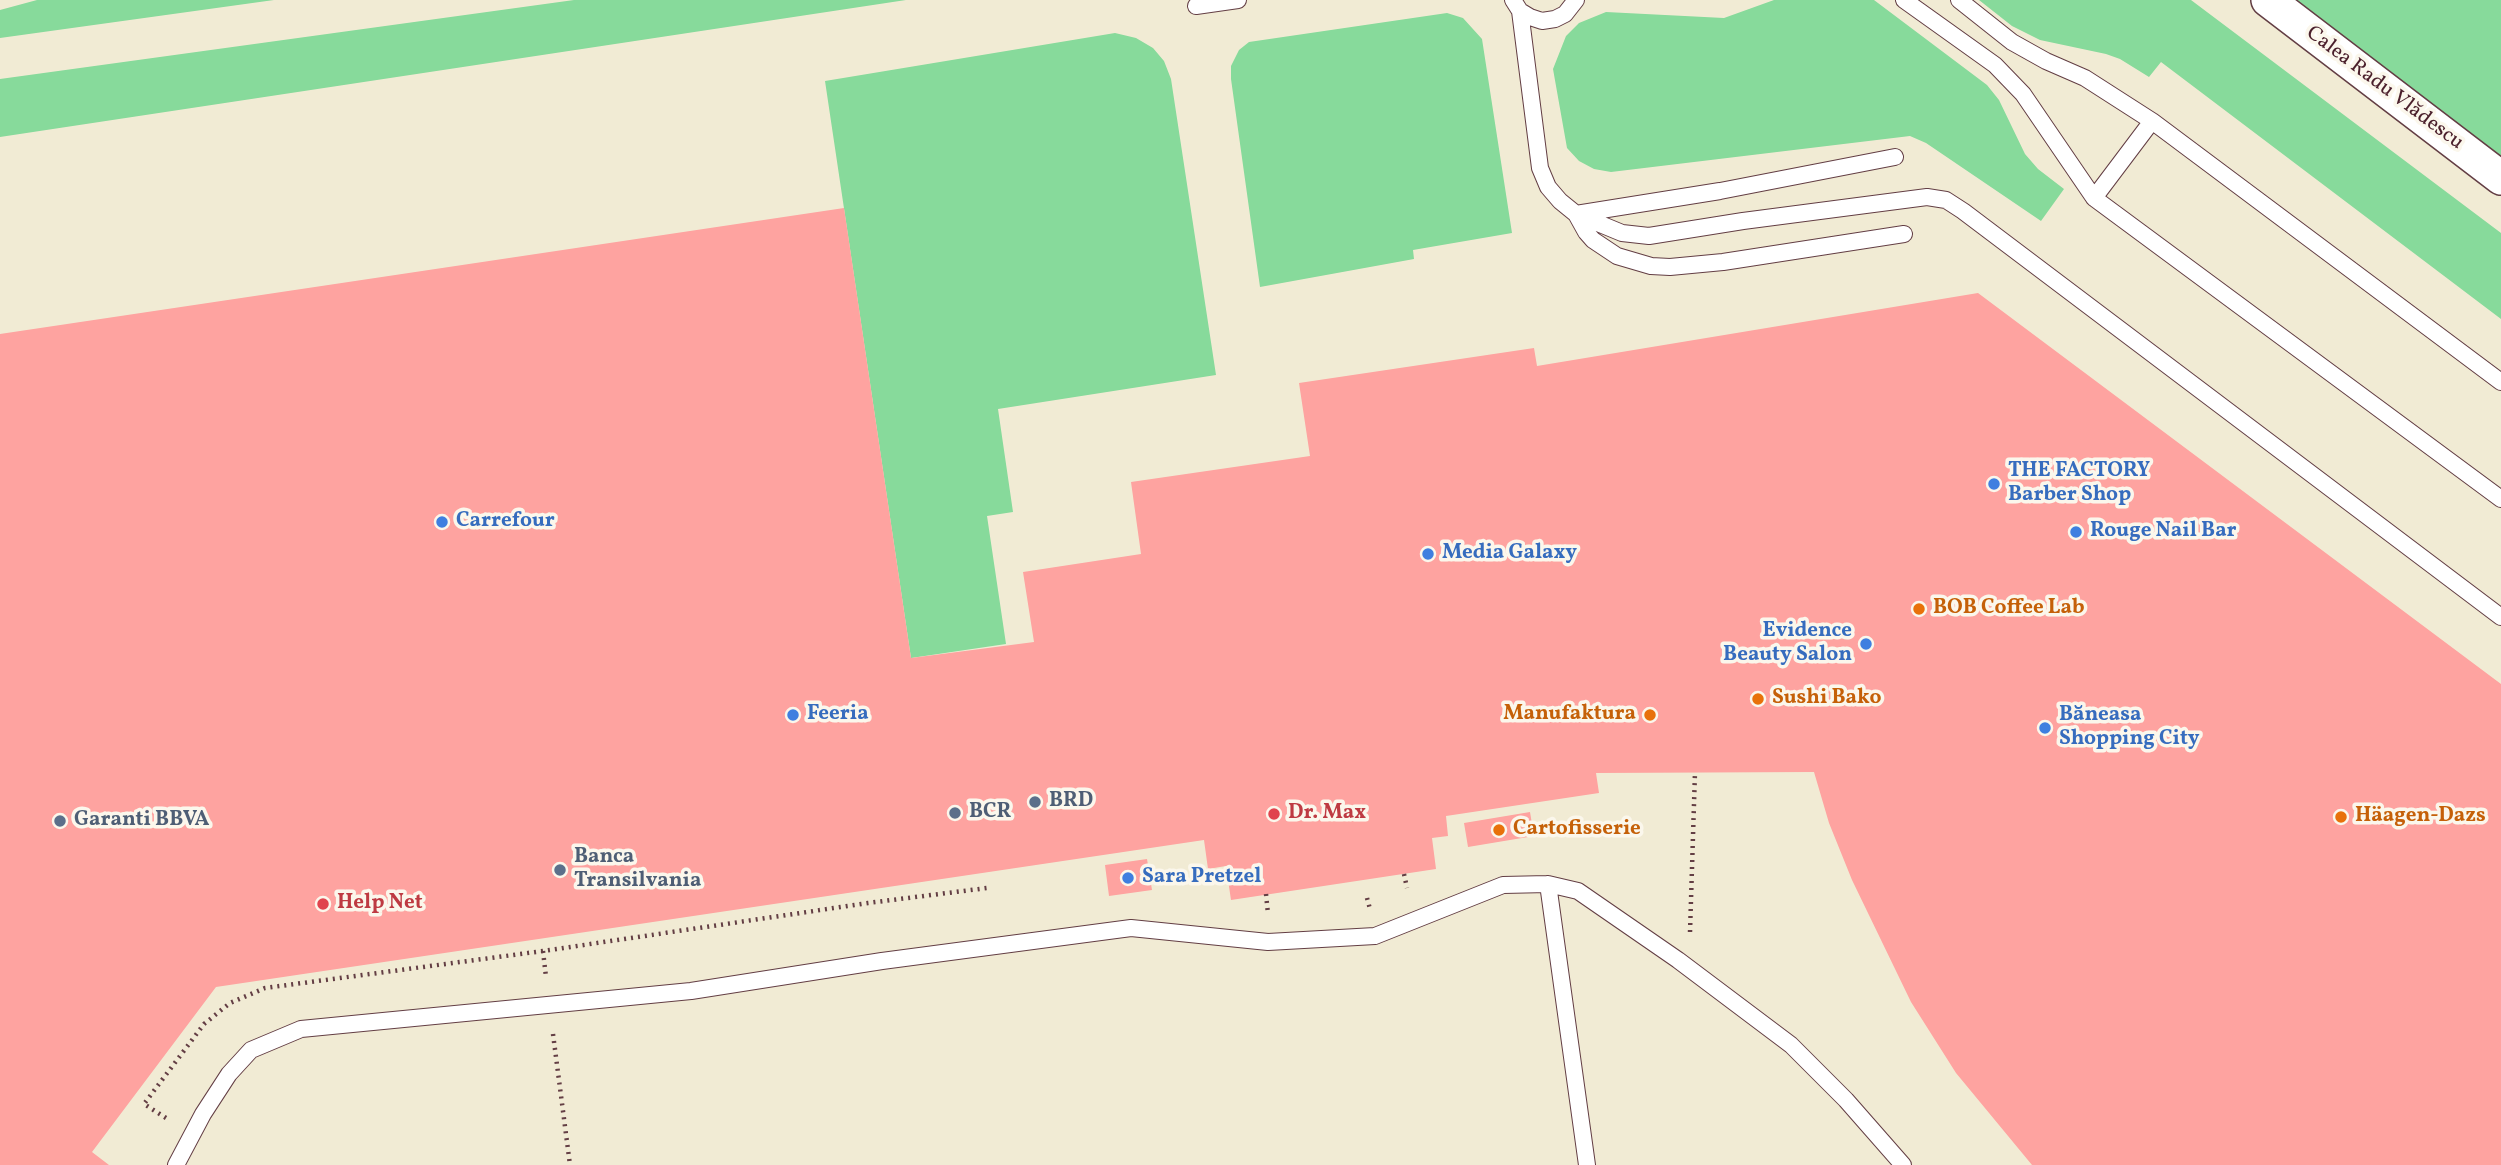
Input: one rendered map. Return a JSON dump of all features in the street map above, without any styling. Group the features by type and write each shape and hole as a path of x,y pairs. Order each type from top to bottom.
{"street":[{"name":"Calea Radu Vlădescu","path":"2268,0 2501,178"}],"lane":[{"path":"1196,6 1238,0"},
{"path":"1516,5 1530,17 1555,19 1565,14 1576,0"},
{"path":"1904,0 1995,65 2023,94 2094,198 2501,499"},
{"path":"1959,0 2012,42 2085,78 2152,121 2501,382"},
{"path":"1516,5 1540,168 1548,187 1576,214 1622,233 1649,236 1743,220 1927,197 1946,201 1964,211 2501,617"},
{"path":"2094,198 2152,121"},
{"path":"1576,214 1720,191 1895,157"},
{"path":"1576,214 1586,232 1602,246 1617,256 1651,266 1723,262 1904,234"},
{"path":"1548,884 1587,1165"},
{"path":"176,1165 203,1114 229,1074 251,1050 300,1029 691,991 896,959 1130,929 1268,942 1375,936 1503,885 1548,884 1578,891 1678,960 1791,1045 1846,1100 1903,1165"}],"path":[{"path":"1689,944 1695,772"},
{"path":"1404,874 1406,888"},
{"path":"166,1118 144,1104 204,1024 230,1003 265,988 987,888"},
{"path":"1266,894 1268,914"},
{"path":"544,951 570,1165"}],"green space":[{"path":"37,0 274,0 0,38 0,10"},
{"path":"574,0 906,0 0,137 0,79"},
{"path":"1774,0 1874,0 1987,85 1999,100 2025,154 2038,169 2064,189 2041,221 1926,143 1910,136 1611,172 1594,169 1579,161 1567,148 1553,69 1566,36 1579,23 1606,12 1724,18"},
{"path":"1979,0 2191,0 2501,233 2501,319 2161,62 2149,77 2120,59 2106,54 2040,40 2012,26"},
{"path":"2267,0 2501,0 2501,178"},
{"path":"1447,13 1463,18 1482,39 1512,233 1413,250 1414,259 1260,287 1231,79 1231,66 1239,50 1249,42"},
{"path":"1115,33 1136,38 1153,48 1164,61 1171,79 1216,375 998,409 1013,512 987,516 1006,644 911,658 825,81"}],"building":[{"name":"Feeria","path":"844,208 911,658 1034,642 1023,572 1141,554 1131,482 1310,456 1299,383 1534,348 1537,366 1978,293 2501,684 2501,1165 2032,1165 1956,1073 1911,1002 1852,880 1829,823 1814,772 1596,773 1599,793 1446,816 1448,836 1432,838 1436,869 1231,900 1226,866 1208,869 1204,840 216,987 92,1152 109,1165 0,1165 0,334"},
{"name":"Cartofisserie","path":"1530,812 1534,836 1468,847 1464,823"},
{"name":"Sara Pretzel","path":"1147,859 1152,890 1109,896 1105,865"}],"place":[{"name":"THE FACTORY Barber Shop","path":"1994,484"},
{"name":"Carrefour","path":"442,522"},
{"name":"Rouge Nail Bar","path":"2076,532"},
{"name":"Media Galaxy","path":"1428,554"},
{"name":"BOB Coffee Lab","path":"1919,609"},
{"name":"Evidence Beauty Salon","path":"1866,644"},
{"name":"Sushi Bako","path":"1758,699"},
{"name":"Feeria","path":"793,715"},
{"name":"Manufaktura","path":"1650,715"},
{"name":"Băneasa Shopping City","path":"2045,728"},
{"name":"BRD","path":"1035,802"},
{"name":"BCR","path":"955,813"},
{"name":"Dr. Max","path":"1274,814"},
{"name":"Häagen-Dazs","path":"2341,817"},
{"name":"Garanti BBVA","path":"60,821"},
{"name":"Cartofisserie","path":"1499,830"},
{"name":"Banca Transilvania","path":"560,870"},
{"name":"Sara Pretzel","path":"1128,878"},
{"name":"Help Net","path":"323,904"}]}
